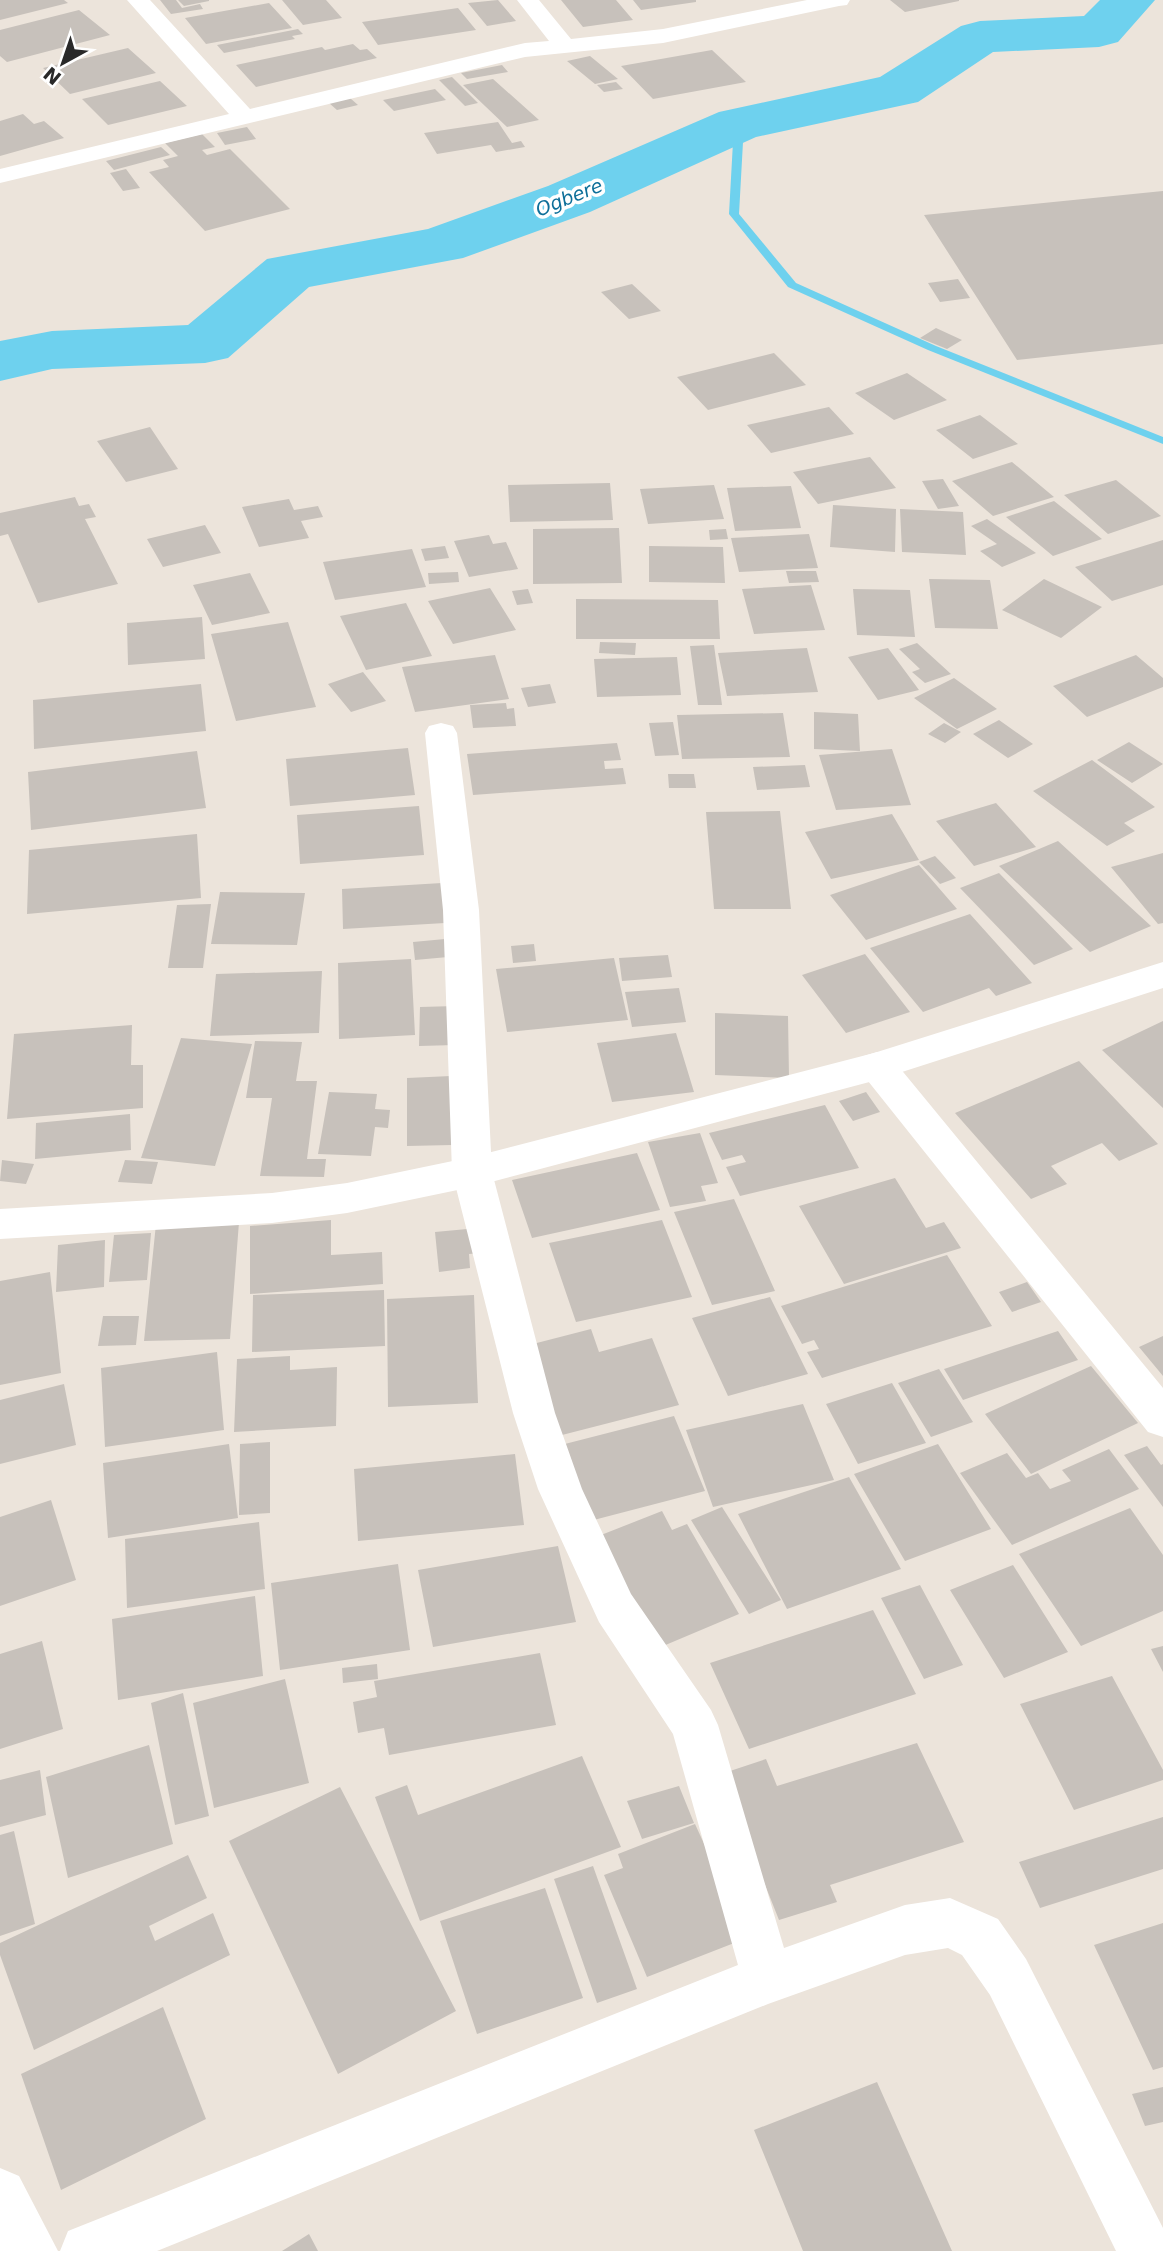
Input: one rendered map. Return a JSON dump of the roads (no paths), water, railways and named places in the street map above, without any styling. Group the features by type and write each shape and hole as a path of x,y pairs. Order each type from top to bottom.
{"street":[{"path":"138,0 245,117"},
{"path":"528,0 564,45"},
{"path":"0,176 525,50 663,36 839,0"},
{"path":"441,733 461,910 472,1172 534,1413 560,1489 615,1608 694,1725 768,1979"},
{"path":"0,1224 272,1208 347,1198 472,1172 877,1066 1163,975"},
{"path":"877,1066 1163,1419"},
{"path":"88,2251 768,1979 905,1930 950,1923 980,1937 1008,1977 1145,2251"},
{"path":"0,2195 30,2251"}],"waterway":[{"name":"Ogbere","path":"0,361 52,350 205,344 289,272 441,245 569,199 739,124 898,90 980,37 1099,31 1129,0"},
{"path":"739,124 734,214 792,285 932,348 1163,441"}]}
